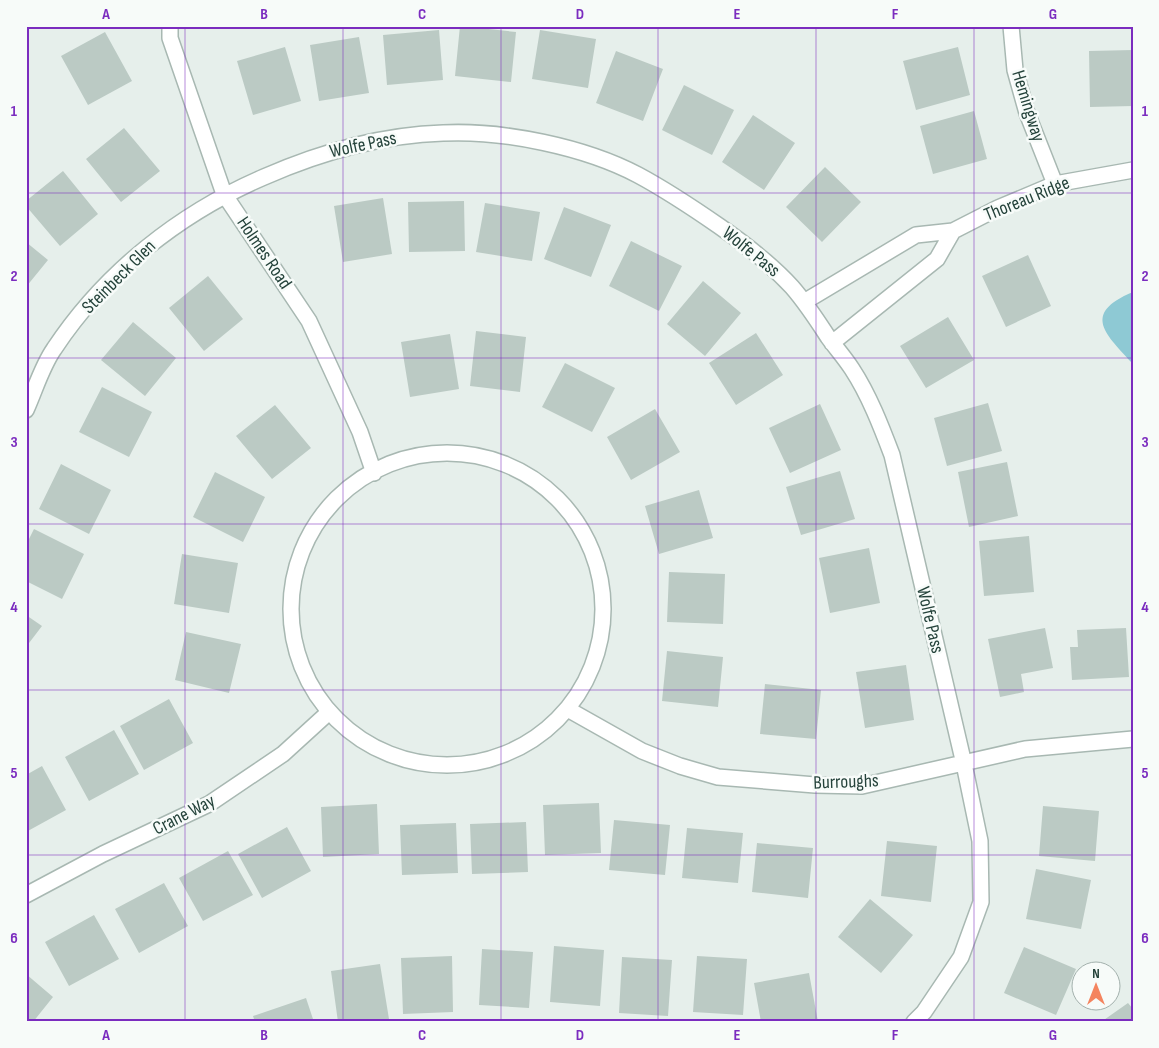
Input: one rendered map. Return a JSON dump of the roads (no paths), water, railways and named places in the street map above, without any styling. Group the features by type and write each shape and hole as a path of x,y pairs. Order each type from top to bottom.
{"street":[{"name":"Holmes Road","path":"170,26 170,38 224,194 309,321 360,432 374,473"},
{"name":"Hemingway","path":"1011,26 1015,70 1022,96 1055,184"},
{"name":"Wolfe Pass","path":"224,194 308,158 354,145 401,136 443,132 485,133 567,147 637,174 697,210 749,247 791,286 804,302 856,377 877,416 892,455 964,764"},
{"name":"Thoreau Ridge","path":"804,302 916,235 953,231 998,208 1055,184 1133,170"},
{"name":"Steinbeck Glen","path":"26,410 52,350 102,288 158,237 224,194"},
{"path":"832,343 937,259 953,231"},
{"path":"440,452 477,454 505,462 552,490 576,522 597,568 602,588 602,632 596,663 586,689 571,711 556,728 538,741 507,753 472,762 443,764 400,756 367,744 343,728 328,713 311,690 292,640 292,593 304,540 320,515 345,491 374,473 400,461 440,452"},
{"name":"Burroughs","path":"571,711 642,752 718,777 760,782 862,786 1025,749 1133,739"},
{"name":"Crane Way","path":"26,895 104,854 209,804 283,754 328,713"},
{"path":"924,1019 961,957 981,902 980,841 964,764"}],"water":[{"path":"1133,292 1133,364 1108,334 1103,325 1103,317 1107,308 1117,300"}]}
